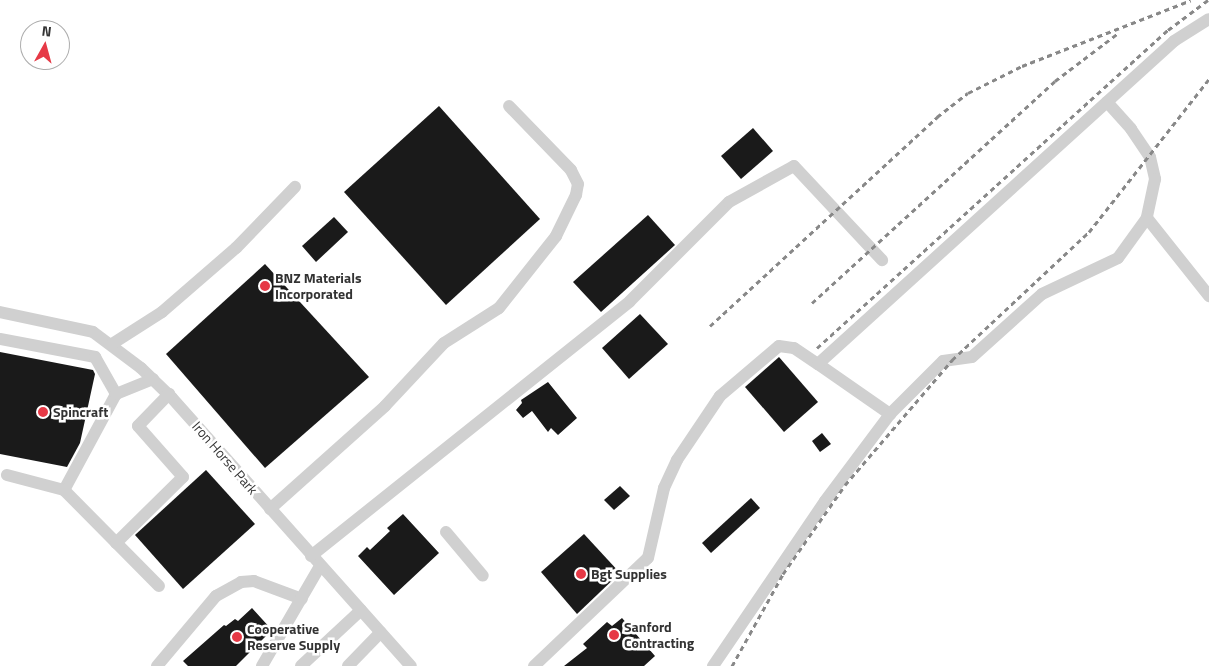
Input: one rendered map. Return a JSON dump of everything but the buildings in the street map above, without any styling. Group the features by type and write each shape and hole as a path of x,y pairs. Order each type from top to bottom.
{"street":[{"path":"818,364 1174,41 1209,19"},
{"path":"713,666 825,501 890,414 943,361 972,357 1042,294 1118,258 1147,218 1155,179 1150,157 1131,129 1107,102"},
{"path":"270,509 385,406 444,343 499,308 556,236 576,195 578,184 571,170 508,106"},
{"path":"262,666 302,599 316,561 630,301 729,202 794,166 882,260"},
{"path":"112,344 162,312 236,248 294,187"},
{"path":"1147,218 1209,296"},
{"name":"Iron Horse Park","path":"0,312 82,328 112,344 153,379 169,394 381,632 404,664"},
{"path":"0,339 95,357 116,394"},
{"path":"534,666 648,558 664,488 677,460 720,396 780,346 794,348 890,414"},
{"path":"64,490 116,394 153,379"},
{"path":"116,543 183,477 138,426 169,394"},
{"path":"7,475 64,490 158,586"},
{"path":"446,532 483,576"},
{"path":"157,666 216,596 241,582 254,581 302,599"},
{"path":"301,666 361,610"},
{"path":"348,666 381,632"}],"railway":[{"path":"710,326 937,117 968,93 1022,66 1191,0"},
{"path":"817,348 1168,30 1208,0"},
{"path":"812,303 1055,81 1117,34"},
{"path":"732,666 783,574 845,485 952,360 1089,232 1209,79"}],"place":[{"name":"BNZ Materials Incorporated","path":"265,286"},
{"name":"Spincraft","path":"43,412"},
{"name":"Bgt Supplies","path":"581,574"},
{"name":"Sanford Contracting","path":"614,635"},
{"name":"Cooperative Reserve Supply","path":"237,637"}]}
